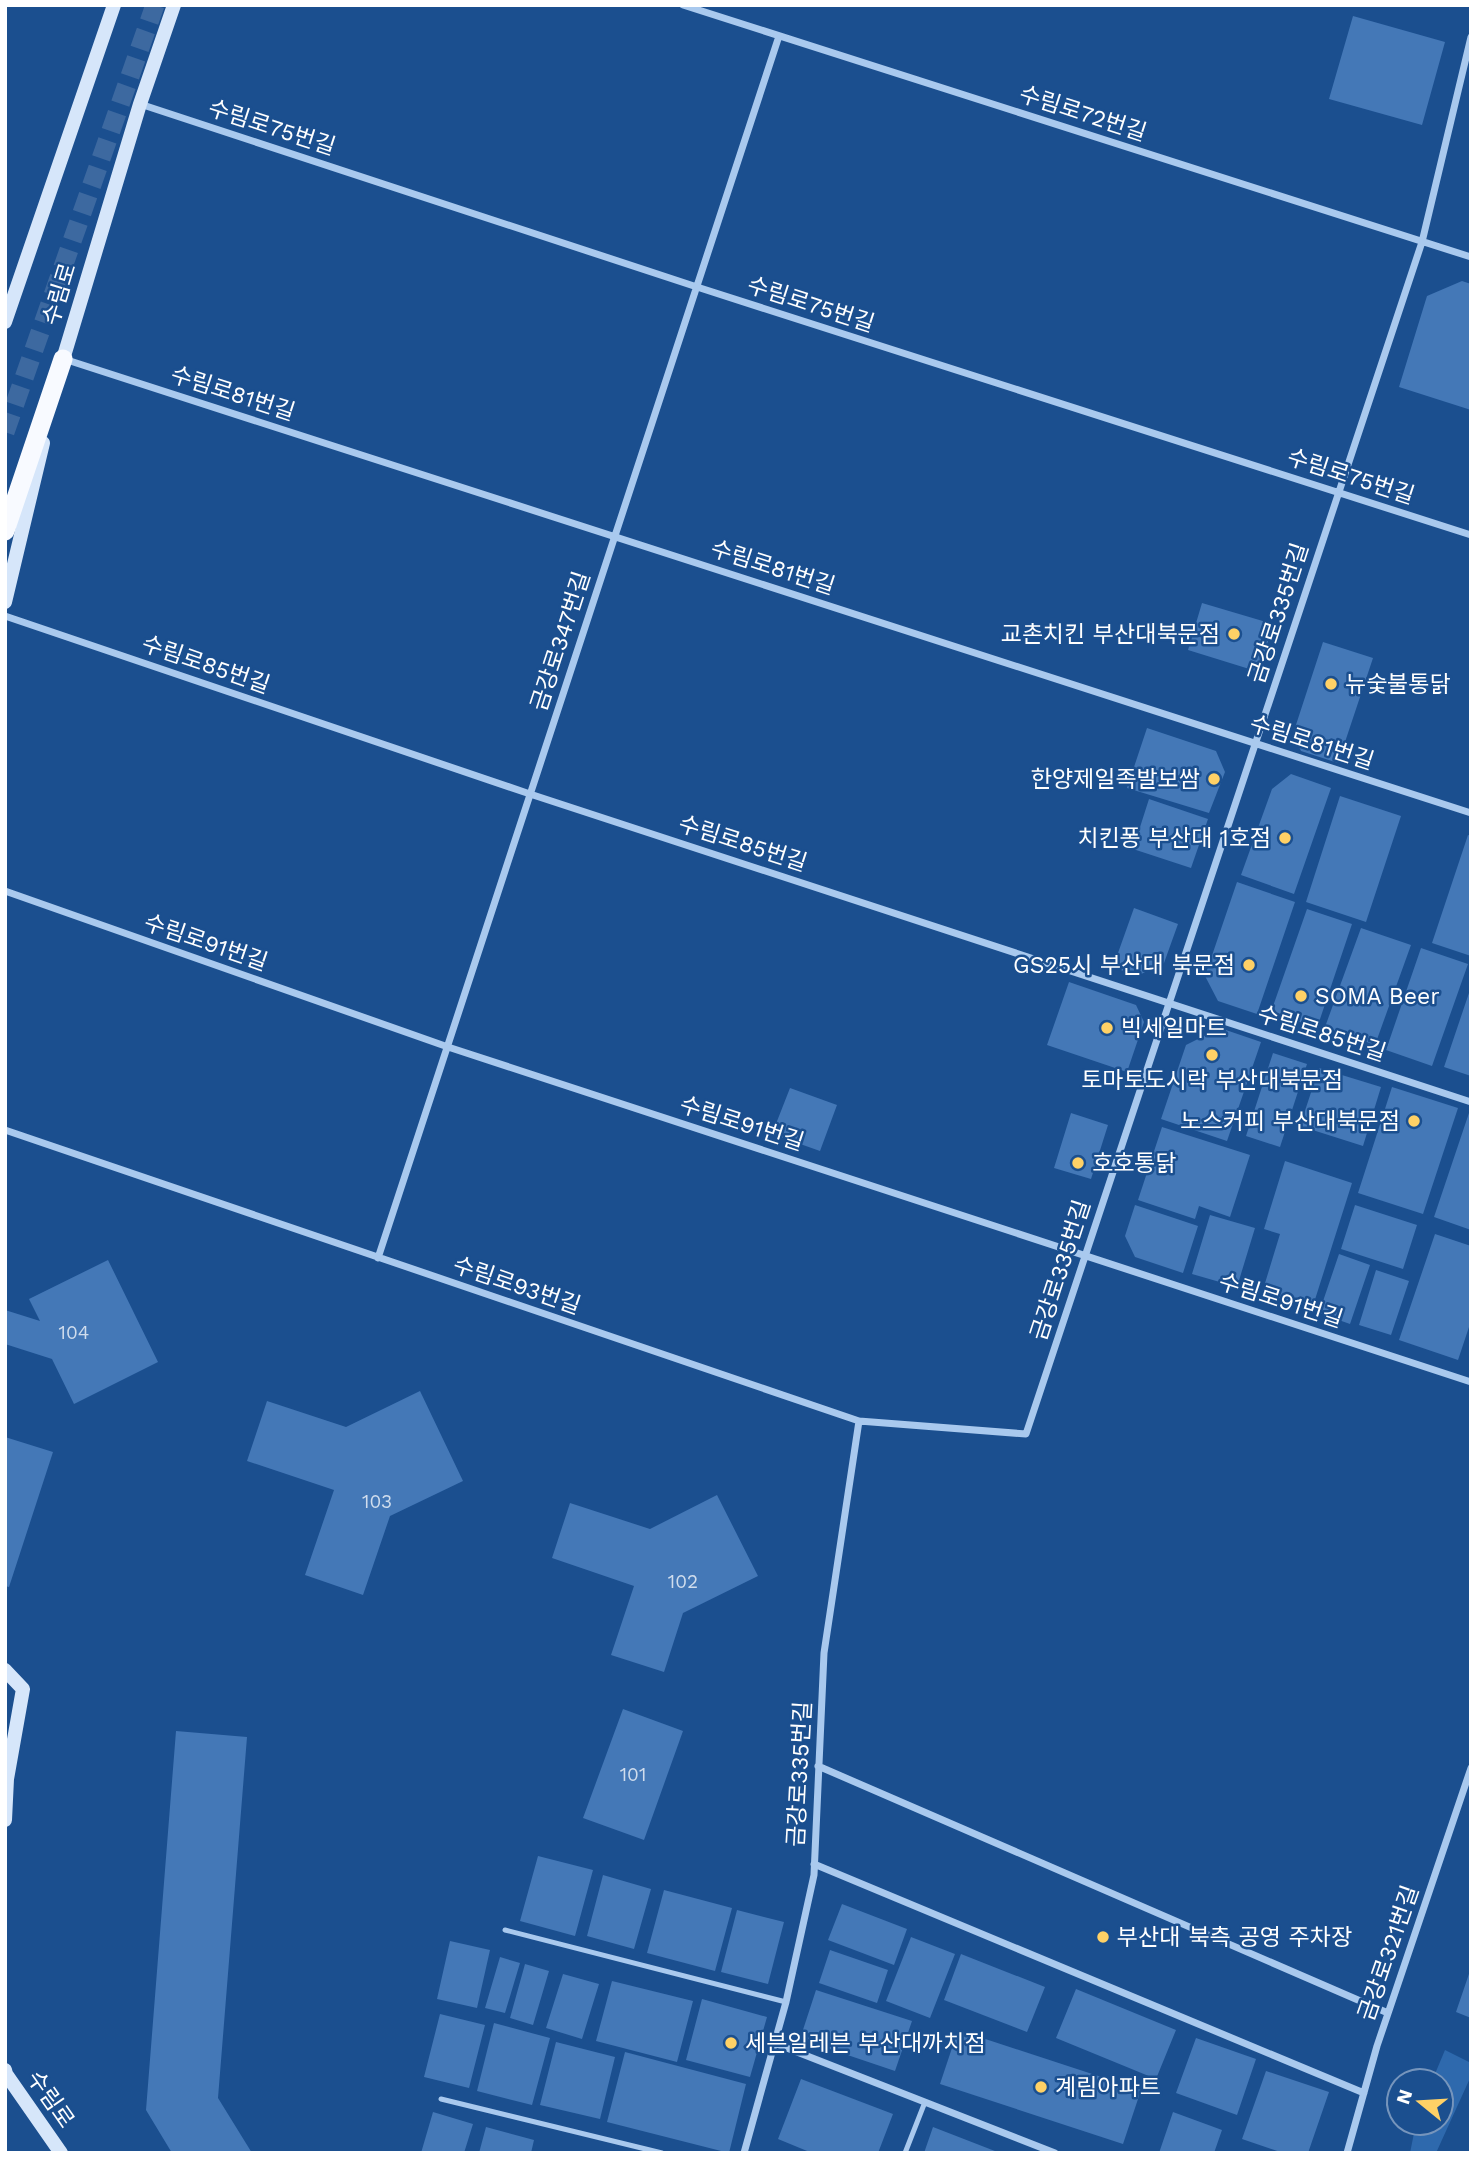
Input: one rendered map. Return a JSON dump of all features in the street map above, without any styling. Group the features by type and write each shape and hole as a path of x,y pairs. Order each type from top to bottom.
{"highway":[{"path":"5,531 63,359"}],"main road":[{"name":"수림로","path":"5,322 114,5"},
{"name":"수림로","path":"5,602 63,359 140,104 174,5"},
{"path":"5,1670 23,1689 7,1779 5,1821"},
{"name":"수림로","path":"5,2070 61,2153"}],"street":[{"name":"수림로72번길","path":"683,5 1471,257"},
{"name":"금강로347번길","path":"378,1258 779,36"},
{"name":"금강로335번길","path":"1026,1434 1422,242 1471,37"},
{"name":"수림로75번길","path":"140,104 697,287 1471,535"},
{"name":"수림로81번길","path":"63,359 1471,813"},
{"name":"수림로85번길","path":"5,616 530,794 1471,1102"},
{"name":"수림로91번길","path":"5,891 447,1047 1471,1382"},
{"name":"수림로93번길","path":"5,1130 859,1421 1026,1434"},
{"name":"금강로335번길","path":"744,2153 786,2002 814,1875 824,1653 859,1421"},
{"path":"818,1766 1388,2013"},
{"name":"금강로321번길","path":"1347,2153 1388,2013 1471,1768"},
{"path":"814,1864 1364,2093"},
{"path":"774,2043 1050,2152"}],"lane":[{"path":"506,1930 786,2002"},
{"path":"441,2099 662,2153"},
{"path":"905,2153 925,2102"}],"shaded area":[{"path":"1445,2050 1471,2063 1471,2076 1455,2111 1455,2067 1438,2067"},
{"path":"1413,2137 1443,2137 1436,2153 1410,2153"}],"building":[{"path":"1353,16 1445,42 1422,125 1329,99"},
{"path":"1462,281 1471,284 1471,410 1399,387 1427,296"},
{"path":"1202,603 1273,624 1259,672 1188,650"},
{"path":"1323,642 1373,658 1338,763 1301,751 1293,734"},
{"path":"1147,728 1216,751 1225,772 1209,813 1127,788"},
{"path":"1291,774 1331,788 1294,894 1241,875 1272,789"},
{"path":"1340,796 1401,816 1366,922 1306,902"},
{"path":"1149,799 1208,819 1191,868 1133,849"},
{"path":"1468,835 1471,836 1471,956 1432,943"},
{"path":"1237,882 1295,902 1257,1014 1218,1001 1205,976"},
{"path":"1134,908 1178,924 1164,963 1137,976 1113,967"},
{"path":"1307,909 1352,924 1317,1028 1271,1012"},
{"path":"1361,928 1411,945 1375,1045 1325,1027"},
{"path":"1421,948 1468,964 1432,1066 1386,1050"},
{"path":"1069,982 1136,1005 1144,1022 1127,1072 1047,1045"},
{"path":"1471,990 1471,1076 1444,1067"},
{"path":"1220,1028 1261,1042 1227,1141 1161,1119 1186,1045"},
{"path":"1273,1053 1307,1064 1280,1147 1246,1136"},
{"path":"1319,1068 1381,1087 1363,1146 1300,1126"},
{"path":"1392,1087 1458,1108 1423,1214 1358,1193"},
{"path":"790,1088 837,1105 820,1151 772,1134"},
{"path":"1471,1110 1471,1230 1434,1217"},
{"path":"1071,1113 1108,1125 1091,1179 1054,1168"},
{"path":"1162,1127 1250,1155 1230,1217 1199,1206 1195,1219 1138,1200"},
{"path":"1285,1161 1352,1183 1312,1309 1262,1293 1280,1234 1264,1229"},
{"path":"1135,1205 1198,1226 1183,1273 1135,1257 1125,1236"},
{"path":"1355,1205 1417,1225 1403,1269 1341,1249"},
{"path":"1210,1215 1255,1228 1237,1287 1192,1274"},
{"path":"1435,1234 1471,1246 1471,1321 1458,1360 1399,1340"},
{"path":"1339,1254 1370,1265 1350,1324 1319,1313"},
{"path":"108,1260 158,1362 74,1404 52,1359 5,1344 5,1310 40,1321 29,1299"},
{"path":"1376,1270 1409,1281 1391,1335 1359,1325"},
{"path":"420,1391 463,1481 390,1516 363,1595 305,1575 334,1490 247,1461 267,1401 346,1427"},
{"path":"5,1437 53,1452 9,1587 5,1586"},
{"path":"717,1495 758,1576 683,1613 664,1672 611,1655 634,1586 552,1558 570,1503 650,1529"},
{"path":"623,1709 683,1731 644,1840 583,1818"},
{"path":"176,1731 247,1737 218,2098 252,2153 172,2153 146,2110"},
{"path":"538,1856 593,1870 575,1936 520,1921"},
{"path":"603,1875 651,1889 634,1949 587,1936"},
{"path":"664,1890 732,1908 715,1971 647,1953"},
{"path":"842,1904 907,1929 894,1965 828,1940"},
{"path":"737,1910 784,1922 768,1984 721,1972"},
{"path":"911,1937 955,1954 930,2018 886,2001"},
{"path":"450,1941 490,1950 477,2008 437,1999"},
{"path":"830,1950 888,1970 877,2003 819,1983"},
{"path":"961,1954 1045,1987 1027,2032 944,2000"},
{"path":"500,1957 520,1963 505,2013 485,2008"},
{"path":"525,1964 549,1971 533,2025 510,2018"},
{"path":"1471,1968 1471,2018 1456,2012"},
{"path":"563,1974 599,1984 582,2039 546,2028"},
{"path":"612,1981 693,2001 677,2062 596,2041"},
{"path":"1076,1989 1176,2030 1156,2079 1056,2038"},
{"path":"816,1990 912,2021 895,2071 800,2039"},
{"path":"702,1999 767,2017 750,2077 686,2060"},
{"path":"440,2014 485,2025 469,2088 424,2077"},
{"path":"494,2023 550,2038 532,2105 477,2091"},
{"name":"계림아파트","path":"958,2030 1141,2090 1123,2144 940,2084"},
{"path":"1196,2038 1256,2059 1237,2115 1176,2093"},
{"path":"556,2042 615,2057 600,2119 540,2105"},
{"path":"625,2052 746,2084 729,2153 607,2122"},
{"path":"1266,2071 1329,2092 1308,2153 1283,2153 1242,2139"},
{"path":"801,2079 893,2114 878,2153 812,2153 778,2139"},
{"path":"433,2112 473,2124 464,2153 421,2153"},
{"path":"1173,2112 1222,2130 1214,2153 1159,2153"},
{"path":"486,2127 534,2140 531,2153 479,2153"},
{"path":"933,2127 1000,2153 924,2153"}],"tunnel":[{"path":"5,432 155,5"}],"place":[{"name":"교촌치킨 부산대북문점","path":"1234,634"},
{"name":"뉴숯불통닭","path":"1331,684"},
{"name":"한양제일족발보쌈","path":"1214,779"},
{"name":"치킨퐁 부산대 1호점","path":"1285,838"},
{"name":"GS25시 부산대 북문점","path":"1249,965"},
{"name":"SOMA Beer","path":"1301,996"},
{"name":"빅세일마트","path":"1107,1028"},
{"name":"토마토도시락 부산대북문점","path":"1212,1055"},
{"name":"노스커피 부산대북문점","path":"1414,1121"},
{"name":"호호통닭","path":"1078,1163"},
{"name":"부산대 북측 공영 주차장","path":"1103,1937"},
{"name":"세븐일레븐 부산대까치점","path":"731,2043"},
{"name":"계림아파트","path":"1041,2087"}]}
